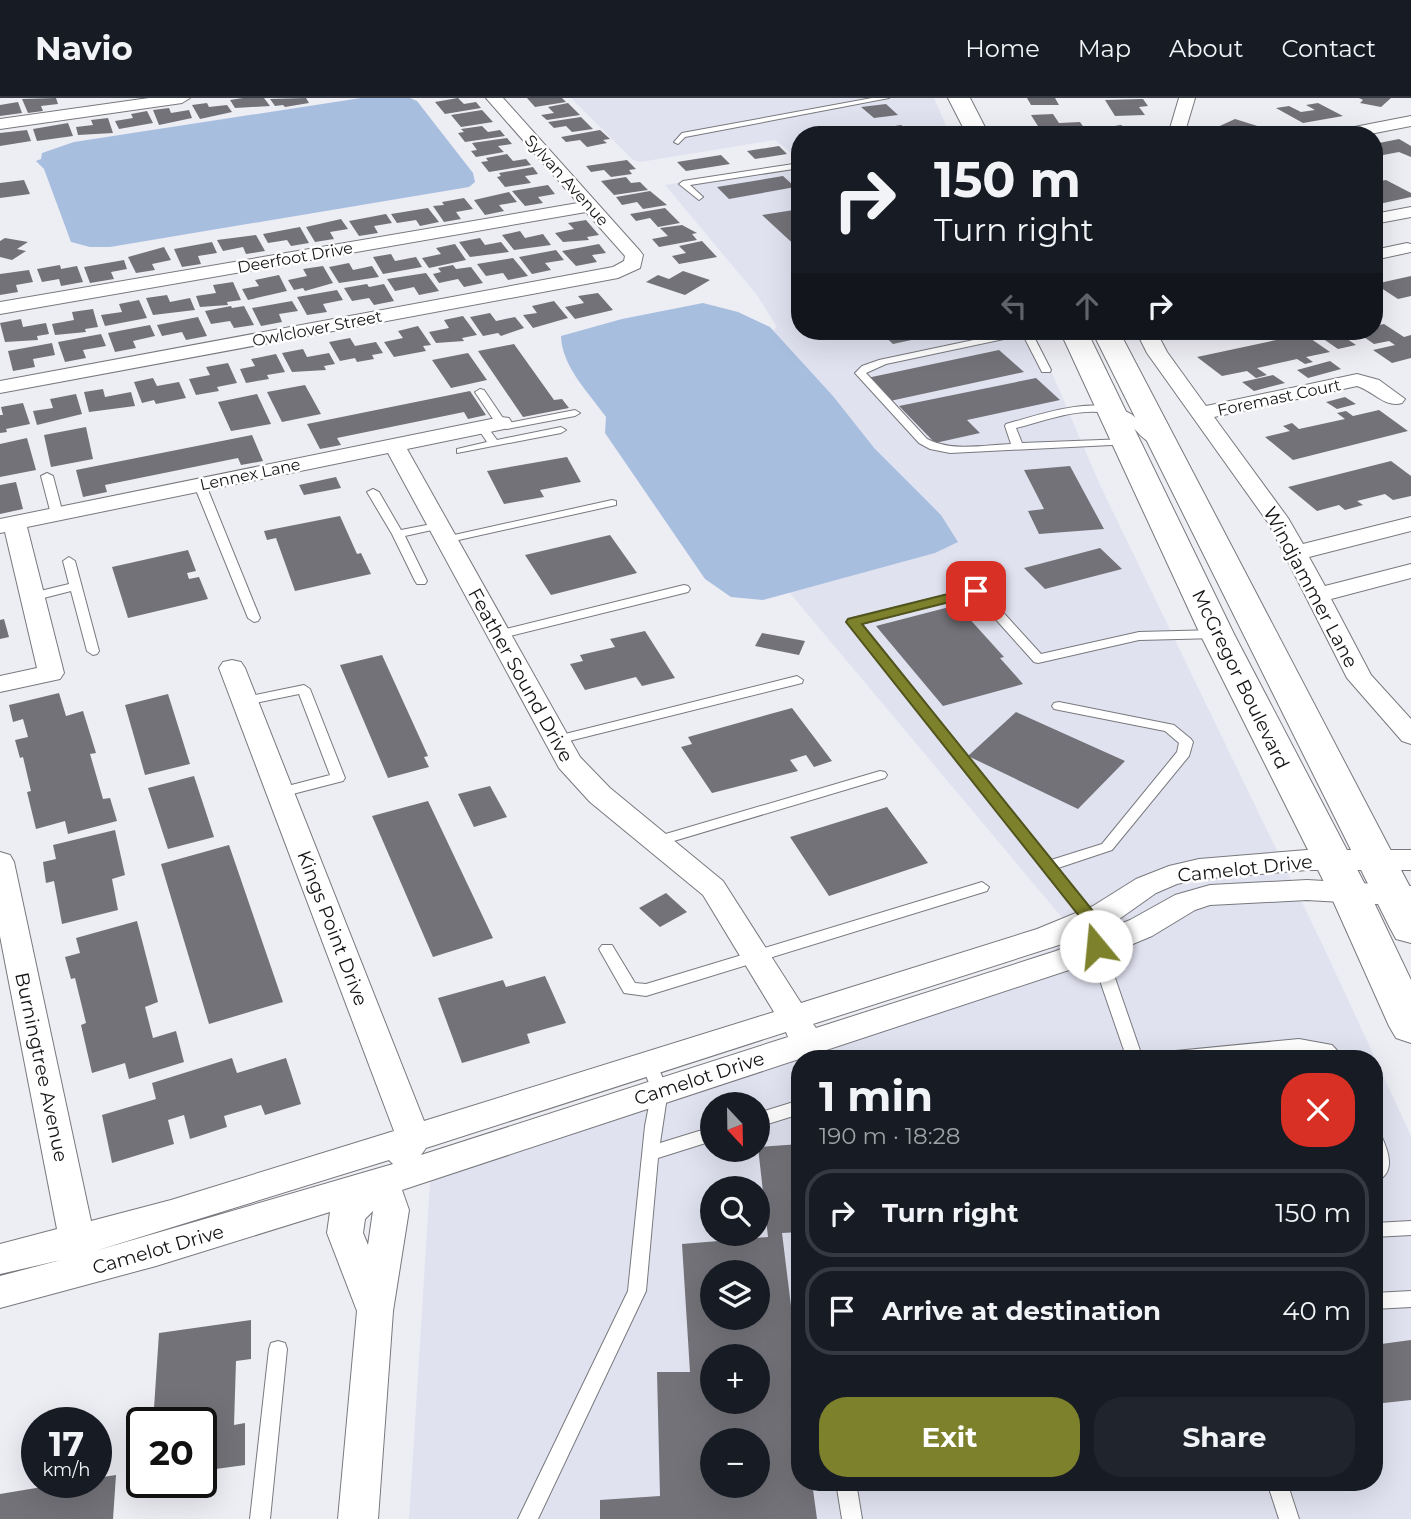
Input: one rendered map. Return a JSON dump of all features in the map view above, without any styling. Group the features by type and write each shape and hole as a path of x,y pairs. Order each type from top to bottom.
{"main road":[{"path":"959,98 973,126"},
{"name":"McGregor Boulevard","path":"1077,340 1217,634 1341,877 1411,1026"},
{"name":"McGregor Boulevard","path":"1110,340 1165,446 1394,860 1406,907"}],"street":[{"path":"0,124 182,98"},
{"name":"Sylvan Avenue","path":"494,98 634,255 633,264"},
{"path":"1180,126 1187,98"},
{"path":"1383,126 1411,121"},
{"name":"Deerfoot Drive","path":"0,309 590,206"},
{"path":"1383,217 1411,212"},
{"path":"1383,253 1407,248"},
{"name":"Owlclover Street","path":"0,387 618,272 633,264"},
{"name":"Windjammer Lane","path":"1150,340 1157,353 1254,484 1296,553 1360,678 1410,733"},
{"name":"Foremast Court","path":"1201,413 1357,380 1372,384 1395,398"},
{"name":"Lennex Lane","path":"7,525 394,444 492,431"},
{"name":"Feather Sound Drive","path":"394,444 557,740 583,780 713,888 801,1030"},
{"path":"1296,553 1411,524"},
{"path":"0,684 51,673 32,597 7,525"},
{"path":"1318,595 1411,571"},
{"name":"Kings Point Drive","path":"232,668 414,1139"},
{"name":"Camelot Drive","path":"0,1292 171,1215 414,1139 654,1077 801,1030 1067,959 1094,933 1141,928 1185,902 1210,895 1307,890 1394,860"},
{"name":"Burningtree Avenue","path":"0,862 78,1256"},
{"name":"Camelot Drive","path":"1341,877 1406,907"},
{"name":"Camelot Drive","path":"0,1259 78,1256 382,1182 654,1077"},
{"path":"358,1519 375,1311 391,1210 382,1182 414,1139"}],"lane":[{"path":"678,142 682,135 885,98"},
{"path":"699,197 683,184 791,166"},
{"path":"975,340 883,362 860,373 923,441 934,447 950,450 1127,442"},
{"path":"1031,340 1046,370"},
{"path":"480,392 492,431"},
{"path":"1018,447 1010,426 1061,414 1112,411 1127,416 1143,433 1165,446"},
{"path":"461,451 492,431 507,426 575,413"},
{"path":"492,431 561,430"},
{"path":"47,476 57,514"},
{"path":"200,485 254,618"},
{"path":"373,492 421,581"},
{"path":"398,534 441,533 612,503"},
{"path":"69,561 93,651"},
{"path":"32,597 76,586"},
{"path":"498,635 684,589"},
{"path":"1132,1050 1094,933 1048,866 853,622 976,591 1038,659 1139,636 1217,634"},
{"path":"557,740 797,680"},
{"path":"245,701 304,689 338,778 281,792"},
{"path":"1048,866 1107,847 1184,753 1185,742 1169,728 1059,706"},
{"path":"657,841 880,775"},
{"path":"607,949 630,989 646,990 982,887"},
{"path":"1263,1050 1307,1045 1327,1050"},
{"path":"528,1519 637,1291 651,1153 654,1077"},
{"path":"770,1116 791,1110"},
{"path":"651,1153 700,1138"},
{"path":"1383,1230 1411,1228"},
{"path":"1383,1301 1411,1299"},
{"path":"260,1519 278,1349"},
{"path":"847,1491 852,1519"},
{"path":"1280,1491 1289,1519"}],"shaded area":[{"path":"571,98 934,98 946,126 791,126 791,153 775,140 640,162 633,160"},
{"path":"791,164 791,340 1038,340 1100,485 1371,1050 791,1050 791,1491 1383,1491 1383,1075 1411,1136 1411,1519 409,1519 430,1182 443,1155 896,1007 1080,939 789,592 935,553 875,449 833,396 773,330 777,327 757,295 665,185"}],"water":[{"path":"361,98 410,98 417,101 473,173 475,182 469,187 110,247 90,247 71,242 44,169 36,161 41,159 42,153 74,142"},
{"path":"703,303 738,312 770,327 833,396 875,449 941,515 958,542 935,553 763,600 731,597 705,579 605,433 606,417 571,369 561,336 622,319"}],"building":[{"path":"56,98 58,104 41,106 43,111 28,113 22,99"},
{"path":"264,98 270,106 235,108 230,100"},
{"path":"306,98 309,103 285,107 275,106 270,99"},
{"path":"458,98 464,104 476,102 481,108 445,114 435,102"},
{"path":"527,98 562,98 566,102 535,107"},
{"path":"1027,98 1055,98 1059,105 1031,105"},
{"path":"1359,98 1391,98 1381,107 1360,103 1363,100"},
{"path":"1143,99 1148,106 1139,107 1145,115 1115,116 1105,100"},
{"path":"18,102 22,113 0,116 0,105"},
{"path":"207,103 209,107 227,105 232,112 200,119 192,105"},
{"path":"568,103 580,115 547,120 541,115 554,113 548,107"},
{"path":"1318,103 1343,116 1303,123 1276,108 1289,106 1301,112 1315,110 1306,105"},
{"path":"886,104 898,115 874,118 861,107"},
{"path":"169,108 171,113 189,110 192,118 159,125 153,110"},
{"path":"482,110 493,122 461,127 451,115"},
{"path":"147,111 153,123 119,129 115,121 133,118 131,114"},
{"path":"1053,114 1059,123 1080,122 1083,126 1038,126 1031,115"},
{"path":"581,117 593,129 572,132 566,126 554,128 548,122"},
{"path":"108,118 113,133 78,135 76,127 93,125 91,120"},
{"path":"1235,119 1257,126 1220,126"},
{"path":"68,123 73,136 37,141 33,129"},
{"path":"482,126 488,132 500,130 505,136 465,142 458,133 464,132 461,129"},
{"path":"27,130 31,141 0,146 0,133"},
{"path":"600,130 610,139 603,140 607,143 587,147 580,140 566,142 561,137"},
{"path":"507,138 512,144 498,146 504,152 476,157 471,151 477,150 472,143"},
{"path":"1399,139 1411,146 1411,157 1399,152 1383,155 1383,142"},
{"path":"779,146 787,154 755,159 747,151"},
{"path":"507,154 513,161 526,159 531,165 489,172 481,162 488,161 486,158"},
{"path":"721,155 730,164 686,171 677,162"},
{"path":"627,160 636,169 629,170 632,174 611,177 604,170 591,172 586,166"},
{"path":"533,167 538,174 525,176 531,183 505,187 497,177 501,176 499,173"},
{"path":"783,176 791,183 791,188 729,199 717,187"},
{"path":"626,177 631,183 640,182 648,190 614,195 601,181"},
{"path":"24,180 30,194 0,198 0,183"},
{"path":"1383,180 1411,193 1411,197 1383,203"},
{"path":"548,185 555,194 538,197 543,203 525,206 512,191"},
{"path":"650,191 667,205 643,209 637,202 622,205 616,197"},
{"path":"509,192 517,202 499,205 504,211 485,215 474,200"},
{"path":"464,198 473,209 456,212 461,219 444,222 433,206 444,205 442,202"},
{"path":"428,208 439,222 420,226 416,220 397,223 391,214"},
{"path":"665,208 680,223 658,227 650,218 636,221 630,214"},
{"path":"791,210 791,242 762,215"},
{"path":"386,214 392,223 374,226 378,233 359,236 349,221"},
{"path":"341,219 348,229 330,232 334,239 315,242 306,227"},
{"path":"586,220 599,235 587,237 589,240 563,242 555,233 574,229 568,223"},
{"path":"682,225 697,233 692,234 697,240 659,247 652,239 668,236 660,228"},
{"path":"300,227 309,243 291,246 287,240 268,243 263,234"},
{"path":"520,231 525,238 543,234 551,245 514,250 502,235"},
{"path":"256,235 265,251 246,254 243,247 223,251 217,240"},
{"path":"5,238 28,242 17,249 26,251 12,260 0,257 0,241"},
{"path":"480,238 485,245 501,242 509,252 470,257 459,242"},
{"path":"702,241 717,257 679,264 672,256 686,253 679,246"},
{"path":"212,242 217,253 198,256 201,264 182,267 174,249"},
{"path":"455,244 466,260 429,268 422,258 441,254 436,248"},
{"path":"599,244 606,253 592,255 597,262 576,266 562,251"},
{"path":"164,247 171,260 152,264 155,270 136,273 128,257"},
{"path":"556,250 564,260 545,263 551,270 532,274 519,257"},
{"path":"391,254 395,261 416,257 422,267 383,274 373,257"},
{"path":"513,258 528,276 508,280 503,273 486,276 477,264"},
{"path":"124,260 127,269 111,272 114,279 90,283 84,267"},
{"path":"349,263 353,270 372,266 379,277 339,283 329,267"},
{"path":"60,265 61,269 77,266 83,282 61,286 59,279 42,282 37,269"},
{"path":"453,265 456,269 471,267 483,283 464,287 458,279 439,283 433,274 441,272 438,268"},
{"path":"323,266 333,283 305,291 303,288 294,290 288,280 307,276 303,269"},
{"path":"29,270 33,282 16,285 18,292 0,295 0,274"},
{"path":"683,271 710,280 685,295 646,282 658,275 669,279"},
{"path":"426,273 439,291 419,295 414,287 395,291 387,279"},
{"path":"279,275 287,291 248,300 242,289 259,286 255,280"},
{"path":"1411,276 1411,296 1398,299 1383,289 1383,282"},
{"path":"233,282 241,300 227,302 228,305 200,307 196,296 216,293 213,285"},
{"path":"367,284 369,287 384,284 394,301 374,305 369,298 352,301 344,288"},
{"path":"337,290 343,300 323,304 327,312 307,315 297,297"},
{"path":"598,293 613,310 575,319 565,307 584,303 578,296"},
{"path":"167,295 170,302 190,298 195,310 153,315 146,298"},
{"path":"139,300 147,318 105,326 101,315 122,312 119,304"},
{"path":"292,301 298,311 279,314 282,322 261,326 252,308"},
{"path":"554,301 568,318 533,328 523,315 537,313 532,306"},
{"path":"244,306 254,325 234,328 230,321 211,324 205,311"},
{"path":"93,309 98,327 85,329 86,332 55,335 52,324 74,320 72,312"},
{"path":"490,313 496,321 515,317 524,328 501,336 498,333 483,336 470,317"},
{"path":"463,316 477,335 462,338 464,341 436,343 429,332 449,328 444,320"},
{"path":"198,317 207,336 186,340 182,332 162,336 157,325"},
{"path":"21,319 23,327 46,323 49,334 37,336 38,340 5,342 0,323"},
{"path":"1383,324 1404,337 1411,335 1411,358 1392,363 1373,350 1395,345 1389,341 1374,344 1368,340 1383,340"},
{"path":"150,325 155,336 133,341 136,348 115,352 108,333"},
{"path":"418,326 431,345 423,346 426,351 394,357 384,342 403,338 398,331"},
{"path":"101,334 106,346 83,350 86,358 65,362 58,342"},
{"path":"350,338 355,346 376,342 383,353 372,355 374,359 357,362 355,358 340,361 329,342"},
{"path":"889,340 911,340 893,344"},
{"path":"1276,340 1313,340 1330,352 1306,357 1313,362 1305,364 1297,359 1257,368 1267,375 1256,378 1247,371 1222,376 1197,357"},
{"path":"1325,340 1349,340 1356,345 1338,349"},
{"path":"52,343 55,355 33,359 35,367 13,371 8,351"},
{"path":"514,344 554,400 562,399 569,408 523,417 478,351"},
{"path":"303,349 307,357 329,353 335,364 324,366 326,370 292,372 282,353"},
{"path":"999,350 1024,372 890,401 867,378"},
{"path":"468,353 487,380 451,388 432,360"},
{"path":"276,354 285,372 267,375 269,379 246,383 240,369 255,366 251,359"},
{"path":"1330,361 1341,369 1308,378 1297,370"},
{"path":"228,363 237,383 217,387 219,391 196,395 189,379 210,375 206,367"},
{"path":"1273,375 1285,383 1254,391 1242,382"},
{"path":"153,378 157,386 179,382 186,398 156,404 154,400 142,403 134,382"},
{"path":"1036,378 1060,400 967,420 980,433 935,443 899,406"},
{"path":"305,385 321,414 282,422 267,392"},
{"path":"103,389 105,397 131,392 135,406 89,412 84,392"},
{"path":"470,391 486,415 468,419 464,412 337,438 341,445 320,449 307,424"},
{"path":"76,394 82,414 37,425 33,411 53,408 50,399"},
{"path":"257,394 271,424 231,431 218,402"},
{"path":"1345,397 1356,404 1337,409 1326,402"},
{"path":"23,403 30,424 6,429 7,432 0,433 0,415 3,415 1,407"},
{"path":"1379,410 1408,431 1293,460 1265,437 1290,431 1283,426 1292,423 1299,429 1345,419 1337,413 1346,411 1353,416"},
{"path":"86,427 93,459 51,467 44,435"},
{"path":"252,435 263,461 241,465 238,458 105,485 107,492 83,497 76,470"},
{"path":"27,438 36,470 0,477 0,444"},
{"path":"567,457 581,482 540,490 544,497 504,504 487,471"},
{"path":"1391,461 1411,476 1411,496 1393,500 1385,494 1357,501 1363,505 1345,510 1339,505 1317,511 1288,487"},
{"path":"1070,466 1104,529 1039,534 1028,511 1044,509 1024,470"},
{"path":"336,477 341,488 304,495 299,485"},
{"path":"16,482 23,509 0,514 0,485"},
{"path":"340,516 357,554 361,553 371,574 295,591 276,538 267,540 264,531"},
{"path":"610,535 637,573 551,595 525,555"},
{"path":"1100,548 1122,569 1045,589 1024,568"},
{"path":"188,550 196,571 187,573 189,579 199,577 208,599 128,618 112,567"},
{"path":"957,605 1004,657 1000,658 1023,684 943,706 876,626"},
{"path":"4,619 9,637 0,639 0,620"},
{"path":"645,631 675,678 642,686 636,677 585,690 570,664 583,661 580,655 615,647 610,639"},
{"path":"762,633 805,641 799,655 755,646"},
{"path":"382,655 428,756 424,757 429,767 388,778 340,665"},
{"path":"59,693 66,716 83,711 96,753 90,754 103,799 110,798 117,821 68,834 65,821 36,829 27,792 31,791 23,757 20,758 15,740 28,737 23,719 13,722 9,705"},
{"path":"168,694 190,764 145,775 125,705"},
{"path":"792,708 832,761 814,767 806,755 790,760 798,771 712,793 681,747 692,744 688,737"},
{"path":"1016,712 1125,761 1078,809 968,756"},
{"path":"194,776 214,837 168,849 148,788"},
{"path":"490,786 507,817 474,827 458,794"},
{"path":"428,801 493,938 433,957 372,816"},
{"path":"887,807 928,863 829,896 790,837"},
{"path":"115,830 125,875 112,879 118,910 62,924 54,881 46,883 43,862 56,859 53,845"},
{"path":"229,845 283,1002 209,1024 161,864"},
{"path":"666,893 687,912 660,927 639,908"},
{"path":"137,921 158,1002 145,1007 153,1038 176,1031 184,1062 129,1079 125,1063 92,1073 81,1025 86,1023 75,978 71,979 65,957 80,953 76,938"},
{"path":"545,976 566,1023 527,1034 530,1043 462,1063 438,998 503,980 506,987"},
{"path":"232,1058 237,1073 286,1058 301,1104 265,1115 261,1105 224,1116 227,1127 190,1139 184,1115 168,1120 174,1144 112,1163 102,1115 156,1099 152,1083"},
{"path":"791,1145 791,1232 782,1233 791,1306 791,1491 813,1491 817,1519 600,1519 600,1500 660,1496 657,1372 690,1372 682,1244 770,1246 770,1176 761,1176 760,1162 770,1162 770,1146"},
{"path":"251,1320 251,1359 236,1361 234,1425 245,1423 245,1465 217,1469 217,1407 154,1407 159,1333"},
{"path":"1411,1340 1411,1400 1383,1403 1383,1344"},
{"path":"116,1475 113,1519 0,1519 0,1494 21,1490 21,1498 112,1498 112,1476"}],"route":[{"path":"976,591 853,622 1091,920 1096,946"}]}
